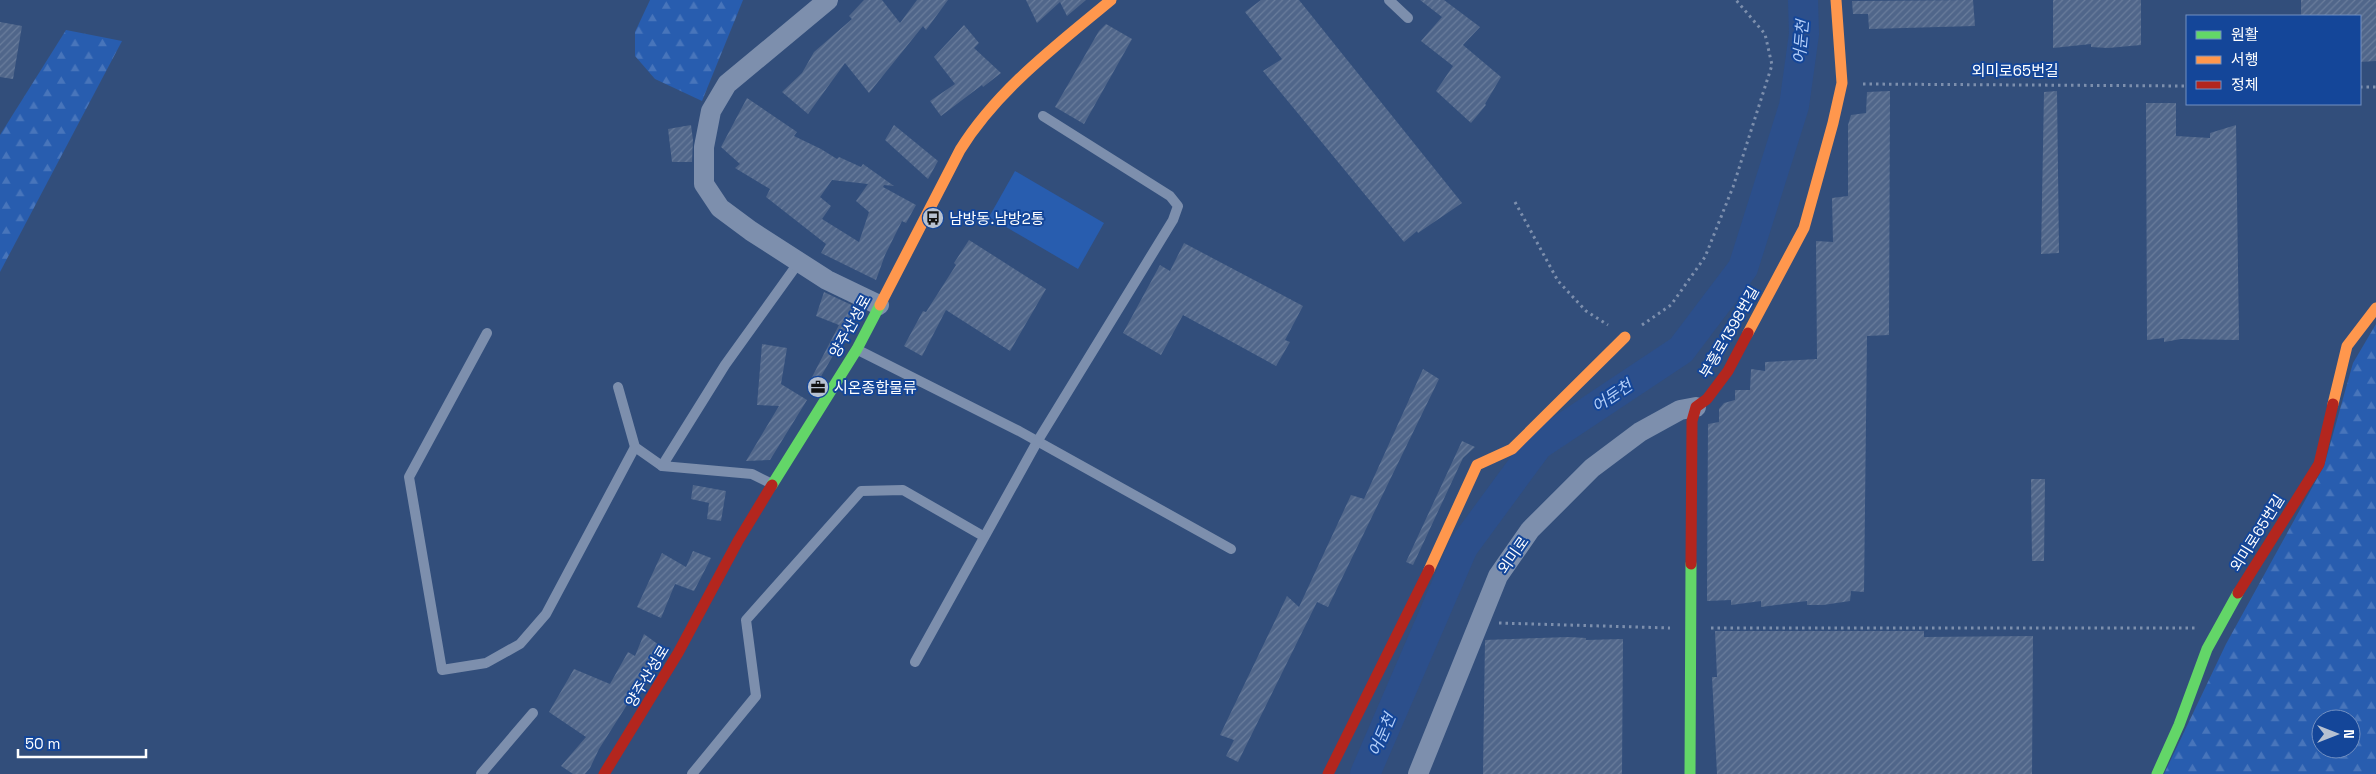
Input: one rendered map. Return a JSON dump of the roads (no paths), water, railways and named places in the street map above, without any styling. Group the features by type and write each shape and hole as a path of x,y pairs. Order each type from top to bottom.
{"street":[{"path":"828,0 727,84 711,111 704,146 704,184 720,208 827,280 879,305"},
{"name":"양주산성로","path":"604,774 678,653 738,541 857,349 974,126 1030,67 1111,0"},
{"name":"부흥로1398번길","path":"1696,407 1707,399 1728,371 1804,228 1842,83 1836,0"},
{"name":"외미로65번길","path":"2157,774 2179,726 2207,649 2249,573 2318,464 2347,346 2376,308"},
{"path":"1328,774 1429,569 1477,465 1512,449 1625,337"},
{"path":"1690,774 1692,421 1696,407"},
{"name":"외미로","path":"1418,774 1498,576 1530,530 1592,468 1640,432 1680,410 1696,407"}],"lane":[{"path":"1389,0 1408,18"},
{"path":"914,662 1037,442 1173,220 1178,206 1170,196 1043,116"},
{"path":"662,466 725,365 799,262"},
{"path":"487,333 409,477 442,670 486,663 520,644 546,614 635,447"},
{"path":"857,349 1037,442 1231,549"},
{"path":"618,387 635,447 662,466 752,474 772,484"},
{"path":"692,774 756,696 746,620 861,491 904,490 983,536"},
{"path":"481,774 533,713"}],"waterway":[{"name":"어둔천","path":"1365,774 1463,547 1538,445 1681,350 1743,268 1794,106 1804,34 1803,0"}],"place":[{"name":"남방동.남방2통","path":"933,218"},
{"name":"시온종합물류","path":"818,387"}]}
